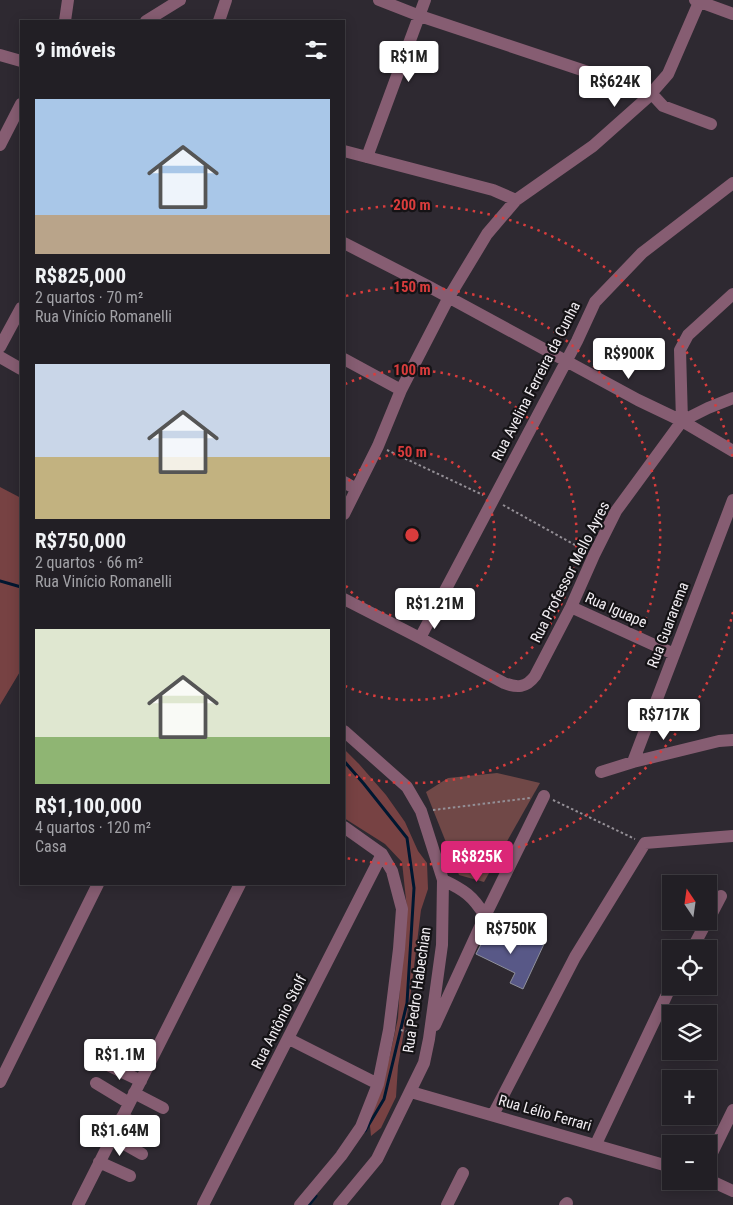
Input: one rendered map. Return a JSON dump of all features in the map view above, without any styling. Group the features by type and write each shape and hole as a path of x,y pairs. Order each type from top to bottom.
{"street":[{"path":"65,20 68,0"},
{"path":"148,20 180,0"},
{"path":"218,20 226,0"},
{"path":"379,0 420,16 651,93 663,106 711,124"},
{"path":"368,157 425,0"},
{"path":"345,512 378,446 401,390 449,298 487,234 516,200 593,146 651,93 668,74 698,1 733,14"},
{"path":"0,55 20,61"},
{"path":"0,145 20,106"},
{"path":"345,151 493,190 516,200"},
{"name":"Rua Avelina Ferreira da Cunha","path":"420,638 577,341 595,302 642,253 733,183"},
{"path":"345,245 449,298 638,400 682,421 733,451"},
{"path":"682,421 680,350 683,342 688,335 733,294"},
{"path":"0,347 20,310"},
{"path":"0,357 20,368"},
{"path":"345,360 401,390"},
{"path":"682,421 733,398"},
{"name":"Rua Professor Mello Ayres","path":"420,638 504,683 522,686 530,682 536,676 571,607 616,511 682,421"},
{"path":"345,483 356,489"},
{"name":"Rua Guararema","path":"633,762 733,500"},
{"path":"345,600 420,638"},
{"name":"Rua Iguape","path":"571,607 674,654"},
{"name":"Rua Pedro Habechian","path":"339,1205 377,1159 424,1063 442,945 443,880 420,811 407,787 345,732"},
{"path":"601,772 633,762 719,741 733,740"},
{"path":"429,1039 485,916 544,796"},
{"name":"Rua Pedro Habechian","path":"300,1205 341,1156 362,1127 378,1084 389,1030 400,949 402,909 392,871 382,854 345,827"},
{"path":"493,1115 575,957 645,844 733,836"},
{"name":"Rua Antônio Stolf","path":"203,1205 289,1040 382,854"},
{"path":"443,880 470,895 485,916"},
{"path":"0,1082 98,885"},
{"path":"78,1205 239,885"},
{"path":"718,902 721,896"},
{"path":"596,1144 668,995"},
{"path":"289,1040 378,1084"},
{"path":"106,1064 141,1081"},
{"path":"96,1083 163,1108"},
{"name":"Rua Lélio Ferrari","path":"410,1092 662,1164"},
{"path":"717,1143 733,1110"},
{"path":"122,1117 152,1131"},
{"path":"112,1137 142,1154"},
{"path":"99,1162 130,1176"},
{"path":"447,1205 463,1173"},
{"path":"717,1184 733,1191"}],"shaded area":[{"path":"0,487 20,497 20,672 0,705"},
{"path":"345,750 386,795 405,822 418,851 427,863 428,889 421,910 411,991 398,1066 396,1097 381,1128 371,1136 369,1116 381,1086 398,1018 402,951 407,909 402,862 385,844 345,819"},
{"path":"497,773 540,783 484,882 459,875 426,792 448,778"}],"building":[{"path":"489,929 521,945 526,936 544,944 523,989 510,983 515,973 476,954"}],"waterway":[{"path":"0,581 20,587"},
{"path":"345,762 407,838 414,888 407,1003 384,1099 365,1131"},
{"path":"309,1205 316,1196"}]}
